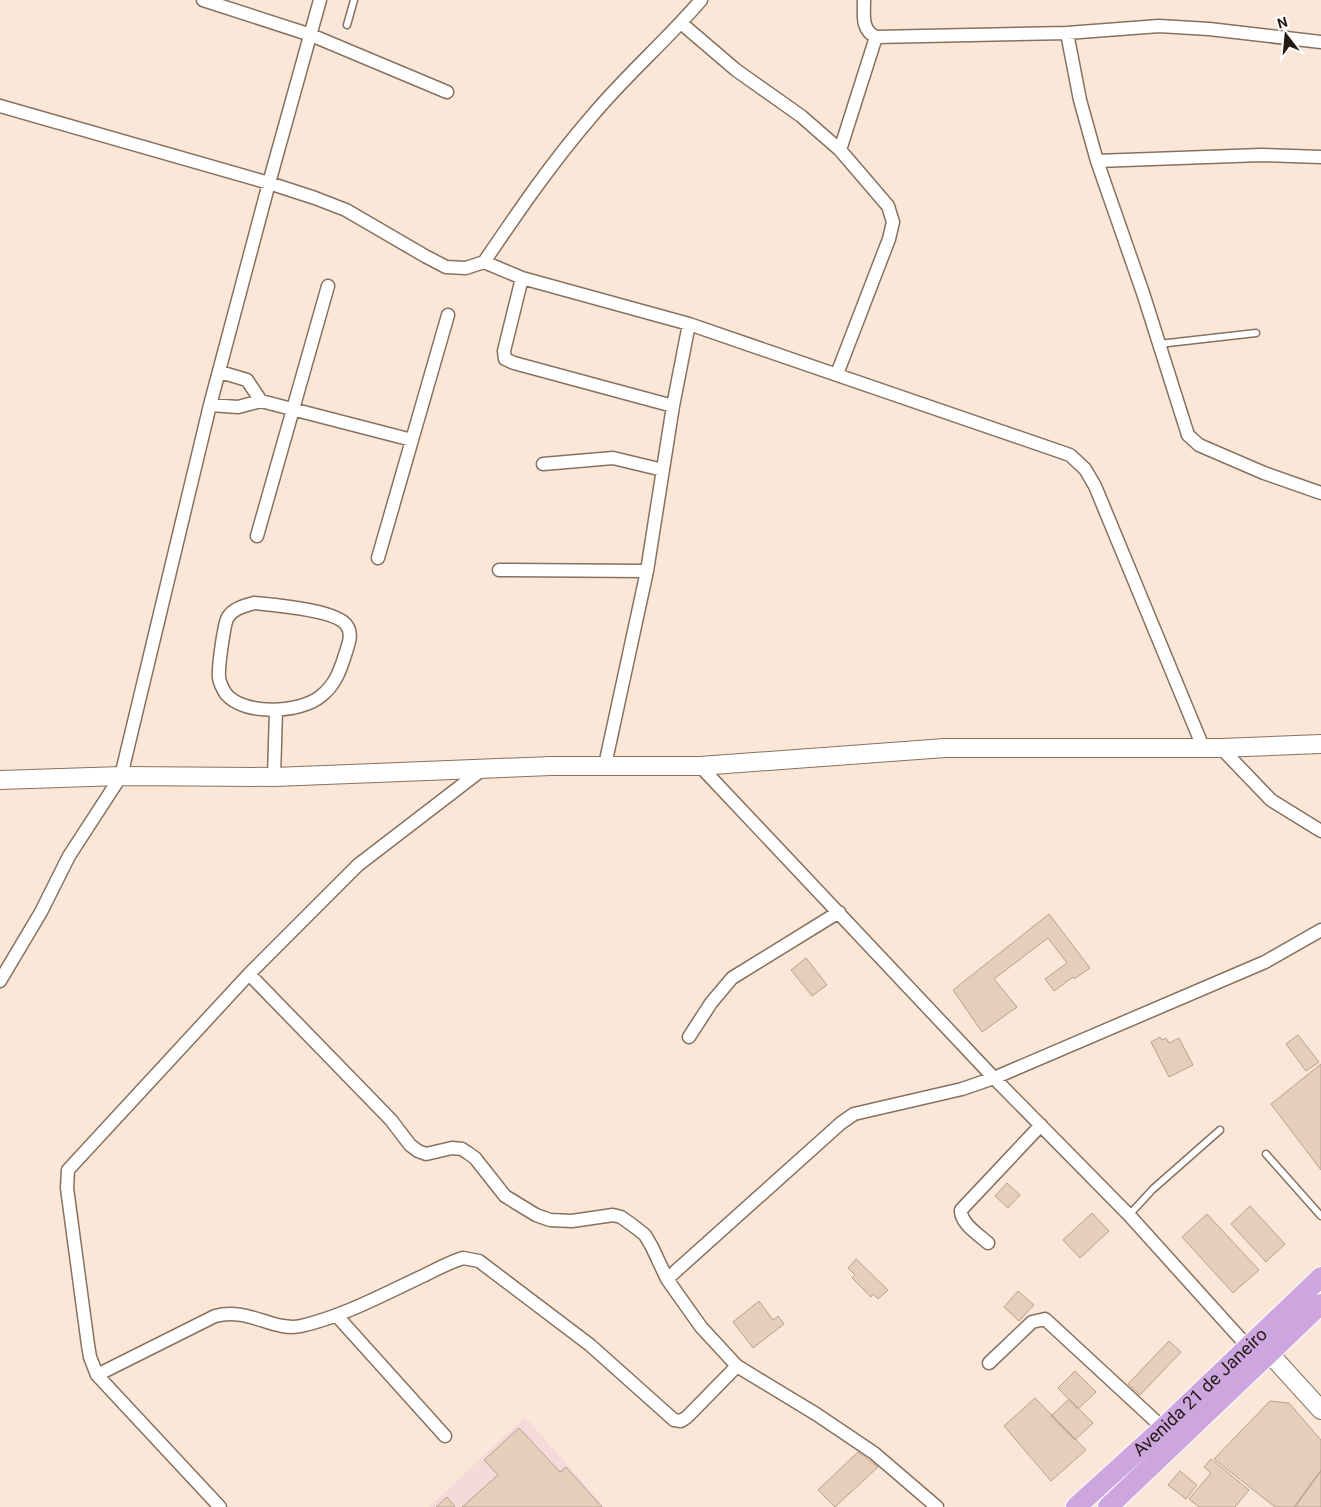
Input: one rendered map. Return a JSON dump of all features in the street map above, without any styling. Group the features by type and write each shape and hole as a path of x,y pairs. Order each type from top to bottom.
{"main road":[{"path":"0,780 120,776 274,777 605,765 700,766 945,748 1221,748 1321,744"},
{"name":"Avenida 21 de Janeiro","path":"1076,1507 1163,1428 1321,1277"},
{"name":"Avenida 21 de Janeiro","path":"1108,1507 1321,1304"},
{"path":"1270,1354 1321,1410"}],"street":[{"path":"202,0 311,35 447,92"},
{"path":"0,981 40,912 69,856 120,776 210,405 269,182 320,0"},
{"path":"0,106 269,182 346,210 446,267 466,268 484,262 558,155 593,114 701,0"},
{"path":"864,0 865,27 869,34 876,37 1067,33 1159,26 1209,29 1321,42"},
{"path":"681,23 736,70 801,116 840,150 888,206 893,222 889,239 837,374"},
{"path":"1067,33 1080,100 1097,161 1143,293 1188,435 1198,445 1264,473 1321,493"},
{"path":"840,150 876,37"},
{"path":"1097,161 1261,155 1321,157"},
{"path":"484,262 522,278 689,324 1070,455 1084,469 1095,486 1203,747"},
{"path":"522,278 504,351 505,359 673,406"},
{"path":"258,536 328,286"},
{"path":"378,558 448,315"},
{"path":"605,765 647,571 673,406 689,324"},
{"path":"220,372 247,380 261,401"},
{"path":"210,405 238,407 261,401 412,440"},
{"path":"544,464 613,458 663,470"},
{"path":"499,570 647,571"},
{"path":"254,603 292,607 342,619 348,627 350,638 332,688 318,699 298,707 276,710 253,708 234,702 225,693 219,678 227,618 237,608 254,603"},
{"path":"274,777 276,710"},
{"path":"1221,748 1271,800 1321,831"},
{"path":"700,766 994,1078 1129,1215 1248,1347"},
{"path":"220,1507 98,1374 91,1362 67,1188 68,1170 249,974 358,865 483,769"},
{"path":"690,1037 712,1003 732,978 839,912"},
{"path":"667,1279 849,1117 859,1112 962,1089 994,1078 1265,962 1321,930"},
{"path":"249,974 391,1120 410,1145 418,1152 426,1154 452,1148 462,1149 475,1158 505,1196 529,1212 550,1220 572,1221 613,1215 621,1218 645,1235 667,1279 701,1327 737,1366 816,1414 874,1453 937,1507"},
{"path":"988,1243 964,1220 961,1210 1042,1125"},
{"path":"98,1374 215,1316 243,1314 291,1327 299,1327 337,1316 463,1258 472,1258 479,1261 590,1345 674,1420 681,1420 687,1417 737,1366"},
{"path":"337,1316 446,1436"},
{"path":"989,1363 1032,1322 1045,1319 1163,1428"}],"lane":[{"path":"347,25 354,0"},
{"path":"1158,344 1256,333"},
{"path":"1129,1215 1153,1188 1220,1130"},
{"path":"1266,1154 1321,1216"}],"shaded area":[{"path":"525,1417 605,1507 429,1507"}],"building":[{"path":"1049,914 1090,968 1074,979 1073,977 1054,991 1045,979 1067,963 1048,938 994,979 1017,1007 982,1032 953,990"},
{"path":"806,958 827,985 812,996 791,970"},
{"path":"1298,1035 1319,1062 1306,1071 1286,1044"},
{"path":"1160,1037 1162,1040 1166,1038 1169,1043 1179,1038 1193,1065 1169,1077 1151,1042"},
{"path":"1321,1064 1321,1170 1271,1104"},
{"path":"1007,1183 1020,1195 1008,1208 995,1196"},
{"path":"1250,1206 1285,1244 1266,1262 1231,1224"},
{"path":"1092,1213 1109,1231 1080,1258 1063,1240"},
{"path":"1207,1214 1259,1270 1233,1293 1182,1237"},
{"path":"856,1259 888,1290 878,1299 873,1294 871,1297 852,1278 855,1275 848,1268"},
{"path":"1018,1291 1034,1305 1019,1321 1004,1307"},
{"path":"759,1301 773,1320 778,1316 784,1324 753,1348 733,1322"},
{"path":"1169,1341 1181,1352 1140,1395 1128,1384"},
{"path":"1075,1371 1096,1392 1078,1409 1058,1388"},
{"path":"1035,1398 1086,1450 1051,1481 1004,1426"},
{"path":"1069,1399 1093,1423 1075,1440 1051,1416"},
{"path":"1270,1401 1289,1403 1321,1440 1321,1470 1294,1507 1275,1507 1214,1459"},
{"path":"519,1428 560,1472 566,1467 602,1507 462,1507 498,1475 484,1460"},
{"path":"858,1452 878,1467 835,1507 818,1490"},
{"path":"1211,1459 1249,1490 1235,1507 1199,1507 1189,1499 1211,1473 1204,1467"},
{"path":"1180,1471 1197,1485 1186,1499 1168,1485"},
{"path":"1321,1471 1321,1507 1295,1507"},
{"path":"447,1497 455,1507 436,1507"}]}
